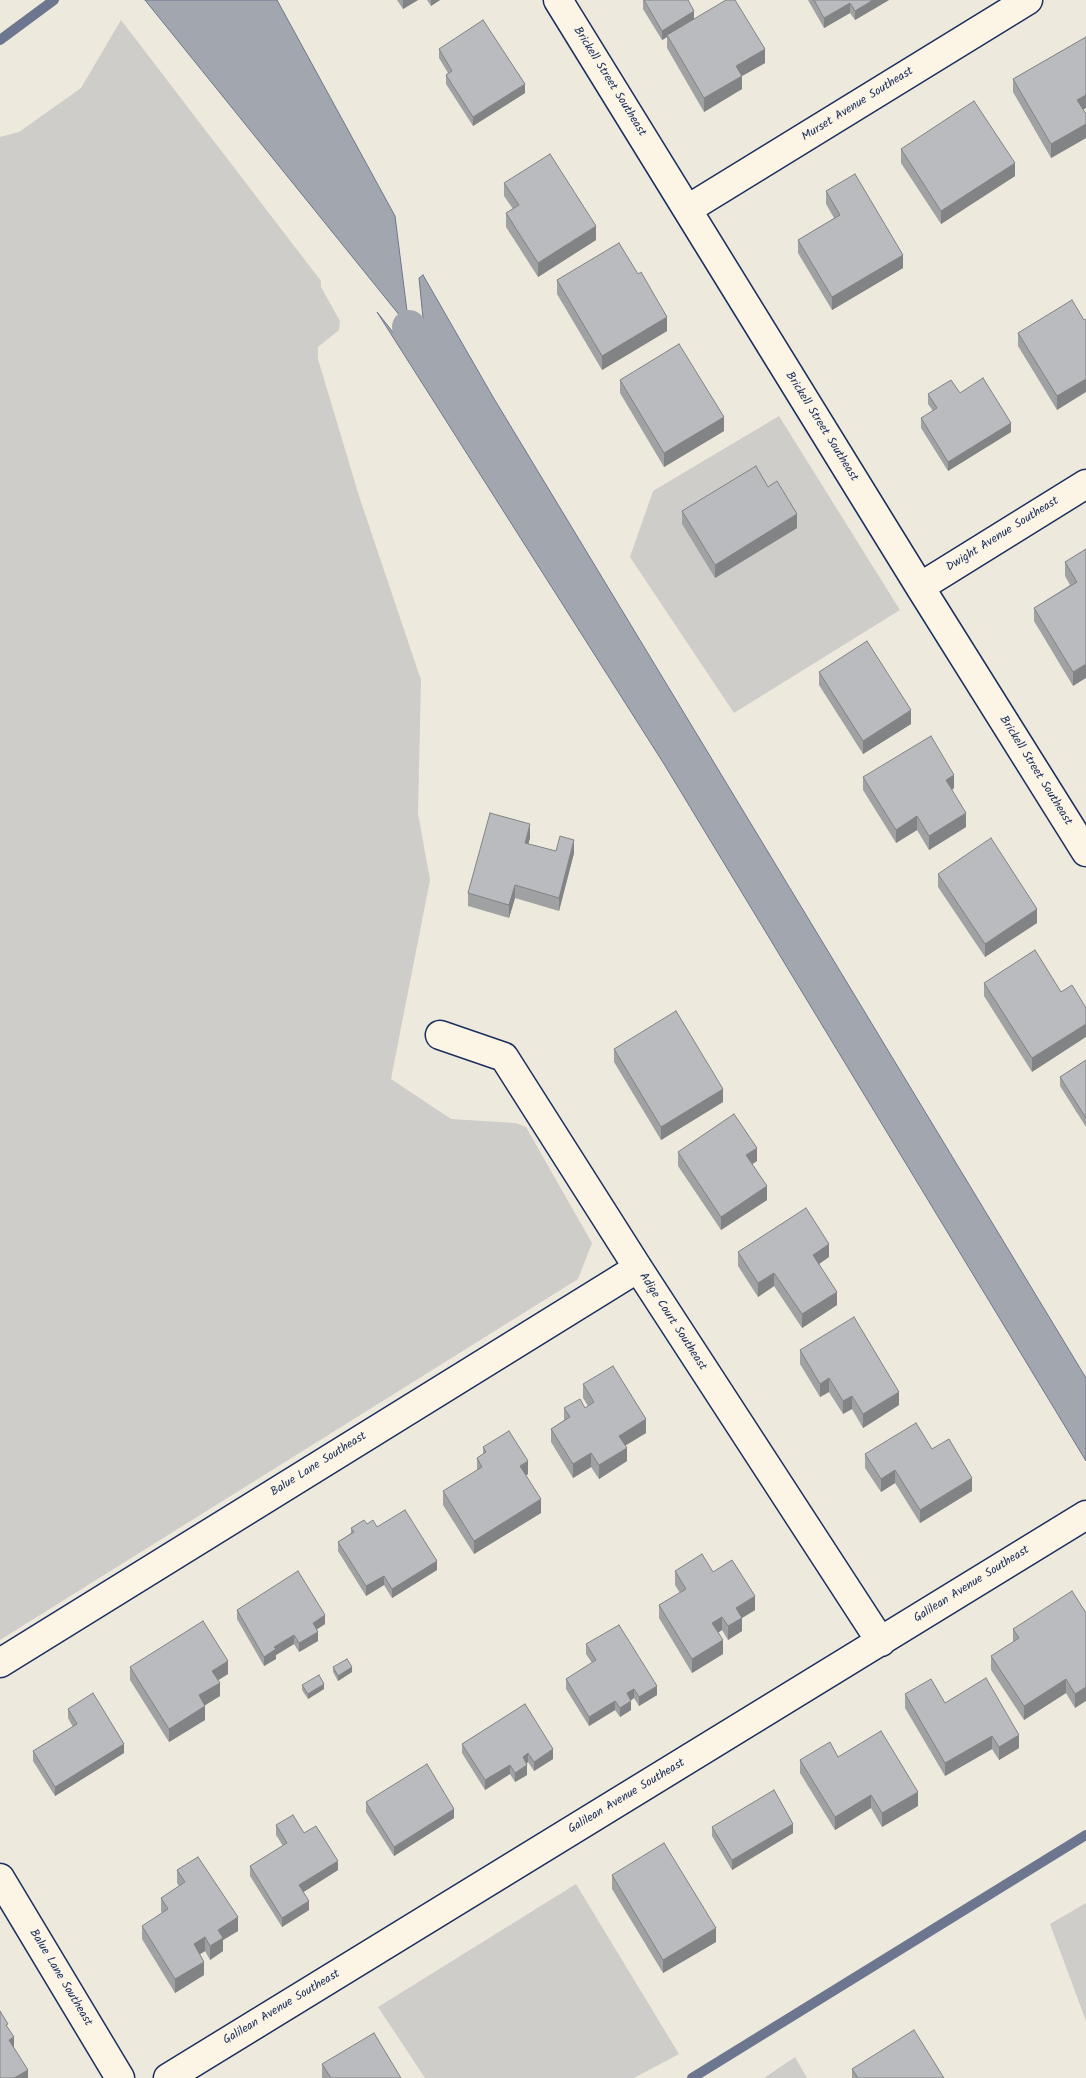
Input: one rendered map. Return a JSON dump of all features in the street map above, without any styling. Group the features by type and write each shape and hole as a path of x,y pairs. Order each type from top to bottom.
{"street":[{"name":"Brickell Street Southeast","path":"558,0 920,587 1086,852"},
{"name":"Murset Avenue Southeast","path":"688,210 1028,0"},
{"name":"Dwight Avenue Southeast","path":"920,587 1086,484"},
{"name":"Adige Court Southeast","path":"440,1036 504,1058 881,1642"},
{"name":"Balue Lane Southeast","path":"0,1662 638,1268"},
{"name":"Galilean Avenue Southeast","path":"168,2078 1086,1515"},
{"name":"Balue Lane Southeast","path":"0,1878 120,2078"}],"shaded area":[{"path":"145,0 277,0 395,216 409,327"},
{"path":"121,20 321,281 321,287 340,321 339,330 318,347 318,359 359,496 421,680 418,813 430,880 391,1079 451,1119 516,1123 526,1127 592,1243 578,1279 0,1640 0,137 19,132 81,88"},
{"path":"423,275 493,397 1086,1378 1086,1461 664,764 377,312 396,336 404,341 414,340 424,328 419,278"},
{"path":"779,416 900,610 734,713 630,557 653,491"},
{"path":"576,1884 679,2054 634,2078 425,2078 378,2007"},
{"path":"1086,1903 1086,2021 1050,1924"},
{"path":"795,2057 807,2078 764,2078"}],"building":[{"path":"644,0 688,0 694,11 662,31"},
{"path":"726,0 735,0 765,49 736,66 742,76 704,98 667,35"},
{"path":"814,0 873,0 855,11 850,3 824,18"},
{"path":"483,20 525,84 473,117 446,75 452,71 439,49"},
{"path":"1086,37 1086,95 1077,100 1086,114 1086,124 1051,144 1013,79"},
{"path":"974,101 1015,163 941,211 901,149"},
{"path":"550,154 596,226 538,263 506,213 519,205 504,183"},
{"path":"855,174 903,255 832,297 798,240 840,215 826,191"},
{"path":"619,243 638,274 641,272 667,317 602,356 557,280"},
{"path":"1072,300 1084,320 1086,319 1086,379 1057,396 1018,333"},
{"path":"679,344 724,417 664,453 620,380"},
{"path":"983,378 1011,423 948,462 921,418 937,408 928,394 951,380 960,393"},
{"path":"756,466 768,487 777,481 797,514 715,565 682,511"},
{"path":"1086,549 1086,664 1073,672 1034,608 1077,582 1065,562"},
{"path":"867,641 911,710 863,741 819,672"},
{"path":"931,736 954,775 946,780 966,813 929,836 917,816 896,830 863,777"},
{"path":"490,813 530,824 525,843 556,851 560,836 574,840 559,898 515,885 509,905 468,893"},
{"path":"991,838 1037,909 985,944 938,874"},
{"path":"1035,950 1061,992 1072,985 1086,1008 1086,1024 1032,1058 984,983"},
{"path":"676,1011 723,1089 661,1127 614,1049"},
{"path":"1086,1060 1086,1118 1060,1077"},
{"path":"734,1114 757,1148 746,1155 767,1186 721,1217 678,1152"},
{"path":"806,1208 829,1244 813,1255 837,1292 802,1314 774,1273 758,1283 738,1252"},
{"path":"854,1317 899,1392 863,1414 852,1396 843,1401 829,1378 820,1384 800,1350"},
{"path":"613,1366 646,1419 619,1436 627,1448 599,1465 591,1453 573,1464 551,1429 570,1417 564,1408 580,1399 585,1408 594,1402 583,1384"},
{"path":"916,1423 932,1449 949,1439 972,1478 920,1510 895,1470 881,1479 865,1454"},
{"path":"509,1431 528,1461 520,1466 541,1499 474,1541 443,1491 482,1467 477,1458 486,1452 483,1447"},
{"path":"405,1510 437,1561 392,1589 384,1576 366,1586 338,1542 354,1532 351,1528 364,1520 367,1524 373,1520 377,1527"},
{"path":"702,1554 713,1572 732,1560 755,1596 736,1608 742,1618 728,1626 722,1617 712,1623 723,1640 692,1659 659,1605 686,1589 675,1571"},
{"path":"298,1571 325,1615 313,1623 318,1632 299,1643 294,1635 274,1647 276,1649 264,1657 237,1610"},
{"path":"1072,1591 1086,1613 1086,1687 1075,1694 1066,1679 1024,1706 991,1656 1019,1638 1013,1629"},
{"path":"203,1621 228,1661 212,1671 220,1683 199,1695 205,1706 169,1729 130,1667"},
{"path":"619,1625 657,1686 639,1697 634,1689 627,1693 631,1701 620,1708 615,1701 589,1717 566,1679 596,1660 586,1644"},
{"path":"347,1659 352,1667 338,1676 333,1667"},
{"path":"319,1675 324,1684 308,1694 302,1685"},
{"path":"986,1678 1019,1735 999,1747 992,1736 945,1763 905,1694 931,1679 945,1703"},
{"path":"93,1693 124,1744 55,1787 33,1751 77,1724 68,1709"},
{"path":"525,1704 553,1749 534,1762 528,1753 523,1757 527,1765 515,1773 510,1765 485,1780 462,1744"},
{"path":"881,1731 918,1792 882,1813 871,1795 835,1817 800,1760 830,1742 838,1757"},
{"path":"427,1764 454,1809 394,1847 366,1802"},
{"path":"774,1790 793,1824 732,1860 712,1827"},
{"path":"293,1815 304,1833 316,1826 338,1861 299,1885 309,1901 282,1918 250,1866 287,1843 276,1825"},
{"path":"664,1843 716,1928 663,1960 612,1875"},
{"path":"198,1857 238,1917 218,1930 223,1938 210,1946 205,1937 194,1944 204,1962 175,1979 142,1926 168,1909 161,1898 185,1882 177,1870"},
{"path":"0,2011 14,2037 9,2040 28,2070 14,2078 0,2078"},
{"path":"914,2030 944,2078 858,2078 852,2069"},
{"path":"374,2033 401,2078 331,2078 322,2064"}],"waterway":[{"path":"0,40 54,0"},
{"path":"409,327 440,378"},
{"path":"692,2078 1086,1835"}]}
